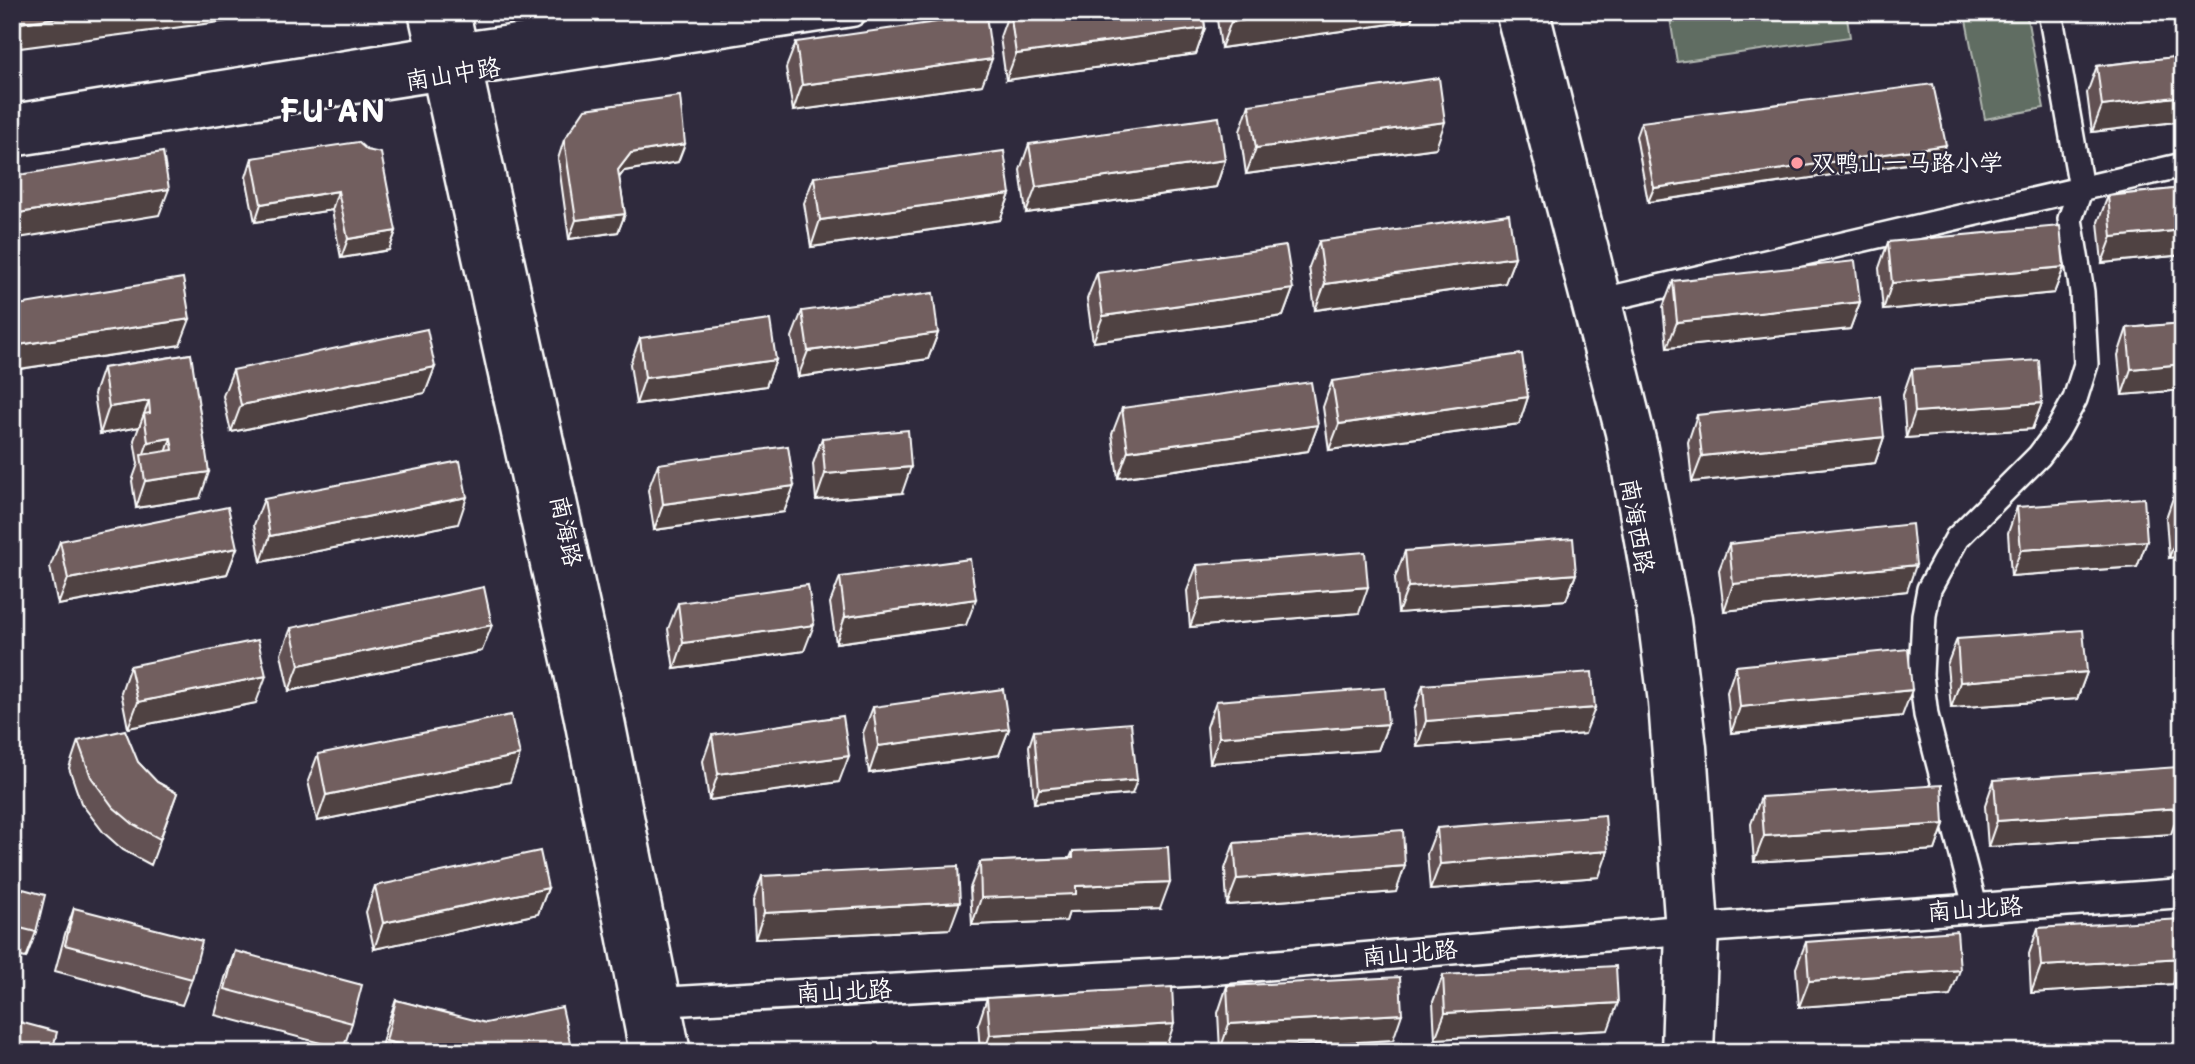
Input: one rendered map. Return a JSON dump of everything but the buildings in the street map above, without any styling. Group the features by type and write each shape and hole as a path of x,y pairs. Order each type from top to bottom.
{"main road":[{"name":"南海路","path":"425,12 450,62"},
{"name":"南海路","path":"453,12 450,62 580,714 651,1002 674,1052"},
{"name":"南海路","path":"646,1052 651,1002"}],"street":[{"name":"南山中路","path":"12,142 707,12"},
{"name":"南山中路","path":"12,119 852,12"},
{"name":"南海西路","path":"1510,12 1620,433 1651,608 1692,929 1676,1052"},
{"name":"南海西路","path":"1535,12 1643,443 1676,620 1692,747 1692,929 1699,1052"},
{"path":"1976,909 1926,715 1921,675 1924,615 1929,589 1957,538 2039,456 2075,399 2086,364 2086,329 2070,219 2081,188 2050,12"},
{"path":"1607,299 2183,165"},
{"name":"南山北路","path":"651,1002 1202,971 1692,929 2183,893"}],"green space":[{"path":"1669,12 1846,12 1850,37 1677,62"},
{"path":"2007,12 2026,12 2044,108 1985,119 1966,20"}],"place":[{"name":"双鸭山一马路小学","path":"1797,163"}],"district":[{"name":"FU'AN","path":"333,111"}]}
